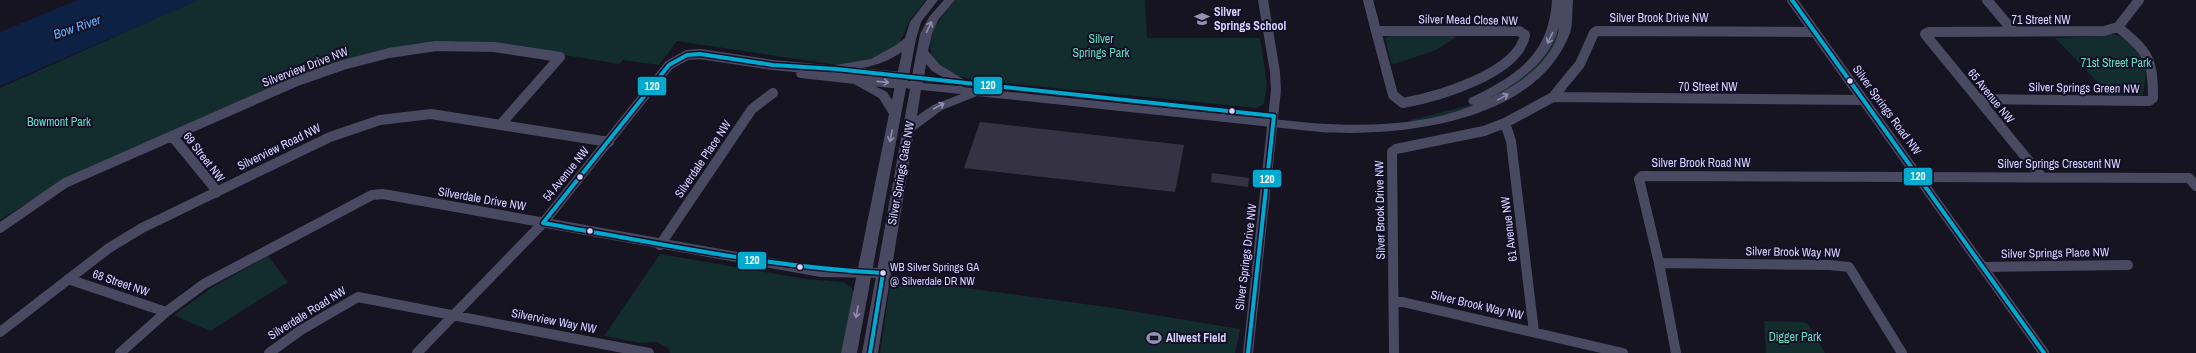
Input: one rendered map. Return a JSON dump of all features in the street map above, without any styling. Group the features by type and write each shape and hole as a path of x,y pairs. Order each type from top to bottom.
{"street":[{"name":"Silver Springs Gate NW","path":"849,353 910,39 916,22 933,0"},
{"name":"Silver Springs Gate NW","path":"870,353 922,51 926,34 933,19 950,0"},
{"name":"Silver Springs Drive NW","path":"1248,353 1277,82 1263,0"},
{"name":"Silver Mead Close NW","path":"1368,0 1376,31 1393,95 1403,103 1448,92 1486,76 1514,54 1525,42 1525,34 1519,31 1376,31"},
{"path":"916,82 980,93 1273,120 1384,120 1431,114 1472,102 1503,86 1520,75 1541,53 1554,30 1557,14 1557,0"},
{"path":"679,59 695,58 851,79 961,83 1273,120 1332,129 1394,127 1453,117 1496,101 1524,84 1539,72 1555,53 1566,28 1568,0"},
{"name":"Silver Springs Road NW","path":"1792,0 2044,353"},
{"path":"1986,0 2014,32"},
{"path":"2118,27 2139,0"},
{"name":"71 Street NW","path":"1929,32 2092,32 2118,27"},
{"name":"Silver Springs Green NW","path":"1978,99 2148,101 2153,98 2152,64 2146,52 2137,41 2118,27"},
{"name":"Silver Brook Drive NW","path":"1394,353 1392,152 1484,131 1505,123 1553,98 1580,64 1596,31 1814,32"},
{"name":"65 Avenue NW","path":"1929,32 1926,34 2042,176"},
{"path":"836,69 863,65 883,59 894,54 910,39"},
{"name":"Silverview Drive NW","path":"0,228 65,183 297,81 329,68 381,54 438,46 484,46 560,57 501,124"},
{"path":"922,51 936,68 961,83"},
{"path":"679,59 687,55 700,54 773,65 836,69 902,81"},
{"name":"54 Avenue NW","path":"417,353 543,223 670,65 679,59"},
{"path":"851,79 883,95 896,114"},
{"name":"Silverdale Place NW","path":"660,245 752,109 773,93"},
{"path":"908,129 926,113 941,104 980,93"},
{"name":"70 Street NW","path":"1553,98 1864,100"},
{"name":"Silverview Road NW","path":"0,332 109,248 142,228 330,137 380,120 431,114 609,142"},
{"name":"61 Avenue NW","path":"1505,123 1512,141 1534,332"},
{"name":"69 Street NW","path":"172,136 213,186 216,193"},
{"name":"Silver Brook Road NW","path":"1676,353 1659,263 1639,179 1642,176 1918,177"},
{"name":"Silver Springs Crescent NW","path":"1918,177 2042,176 2192,178 2196,186"},
{"name":"Silverdale Drive NW","path":"120,353 166,312 204,284 372,196 383,194 660,245 821,272 883,273"},
{"name":"Silver Brook Way NW","path":"1659,263 1829,265 1849,267 1854,271 1902,353"},
{"name":"Silver Springs Place NW","path":"1983,267 2128,265"},
{"name":"68 Street NW","path":"68,279 166,312"},
{"name":"Silverdale Road NW","path":"269,353 282,342 317,319 358,297 454,315"},
{"name":"Silver Brook Way NW","path":"1394,300 1623,353"},
{"name":"Silverview Way NW","path":"454,315 649,353"}],"green space":[{"name":"Bowmont Park","path":"197,0 926,0 910,20 899,44 869,61 837,65 677,41 659,65 623,60 619,64 505,45 460,41 383,50 322,67 253,95 62,181 0,220 0,88"},
{"name":"Silver Springs Park","path":"956,0 1145,0 1147,38 1260,38 1267,84 1264,104 1257,108 973,80 955,74 942,67 934,58 930,49 931,38 936,26 944,13"},
{"path":"1555,34 1559,35 1550,55 1527,79 1472,108 1413,123 1411,120 1467,106 1502,90"},
{"name":"71st Street Park","path":"2111,34 2122,37 2128,41 2141,55 2146,70 2143,95 2110,95 2055,38 2101,36"},
{"path":"1392,35 1453,35 1455,38 1436,50 1394,64 1391,63 1386,41 1386,38"},
{"path":"660,254 805,279 843,282 852,288 854,294 843,353 670,353 668,348 657,342 640,343 604,336"},
{"path":"268,256 288,282 210,331 174,315 211,288"},
{"path":"891,278 1114,308 1240,329 1235,353 880,353"},
{"name":"Digger Park","path":"1764,321 1803,322 1808,324 1825,353 1766,353"}],"water":[{"name":"Bow River","path":"78,0 199,0 0,86 0,32"}],"building":[{"path":"980,122 1184,145 1175,192 964,168"},
{"path":"1212,173 1249,178 1248,187 1211,182"}],"transit line":[{"name":"120","path":"1792,0 2044,353"},
{"name":"120","path":"543,223 669,65 687,55 700,54 773,65 836,69 1274,116 1248,353"},
{"name":"120","path":"543,223 755,261 797,267 883,273 870,353"}],"place":[{"name":"Silver Springs School","path":"1202,19"},
{"name":"WB Silver Springs GA @ Silverdale DR NW","path":"883,273"},
{"name":"Allwest Field","path":"1154,338"}]}
